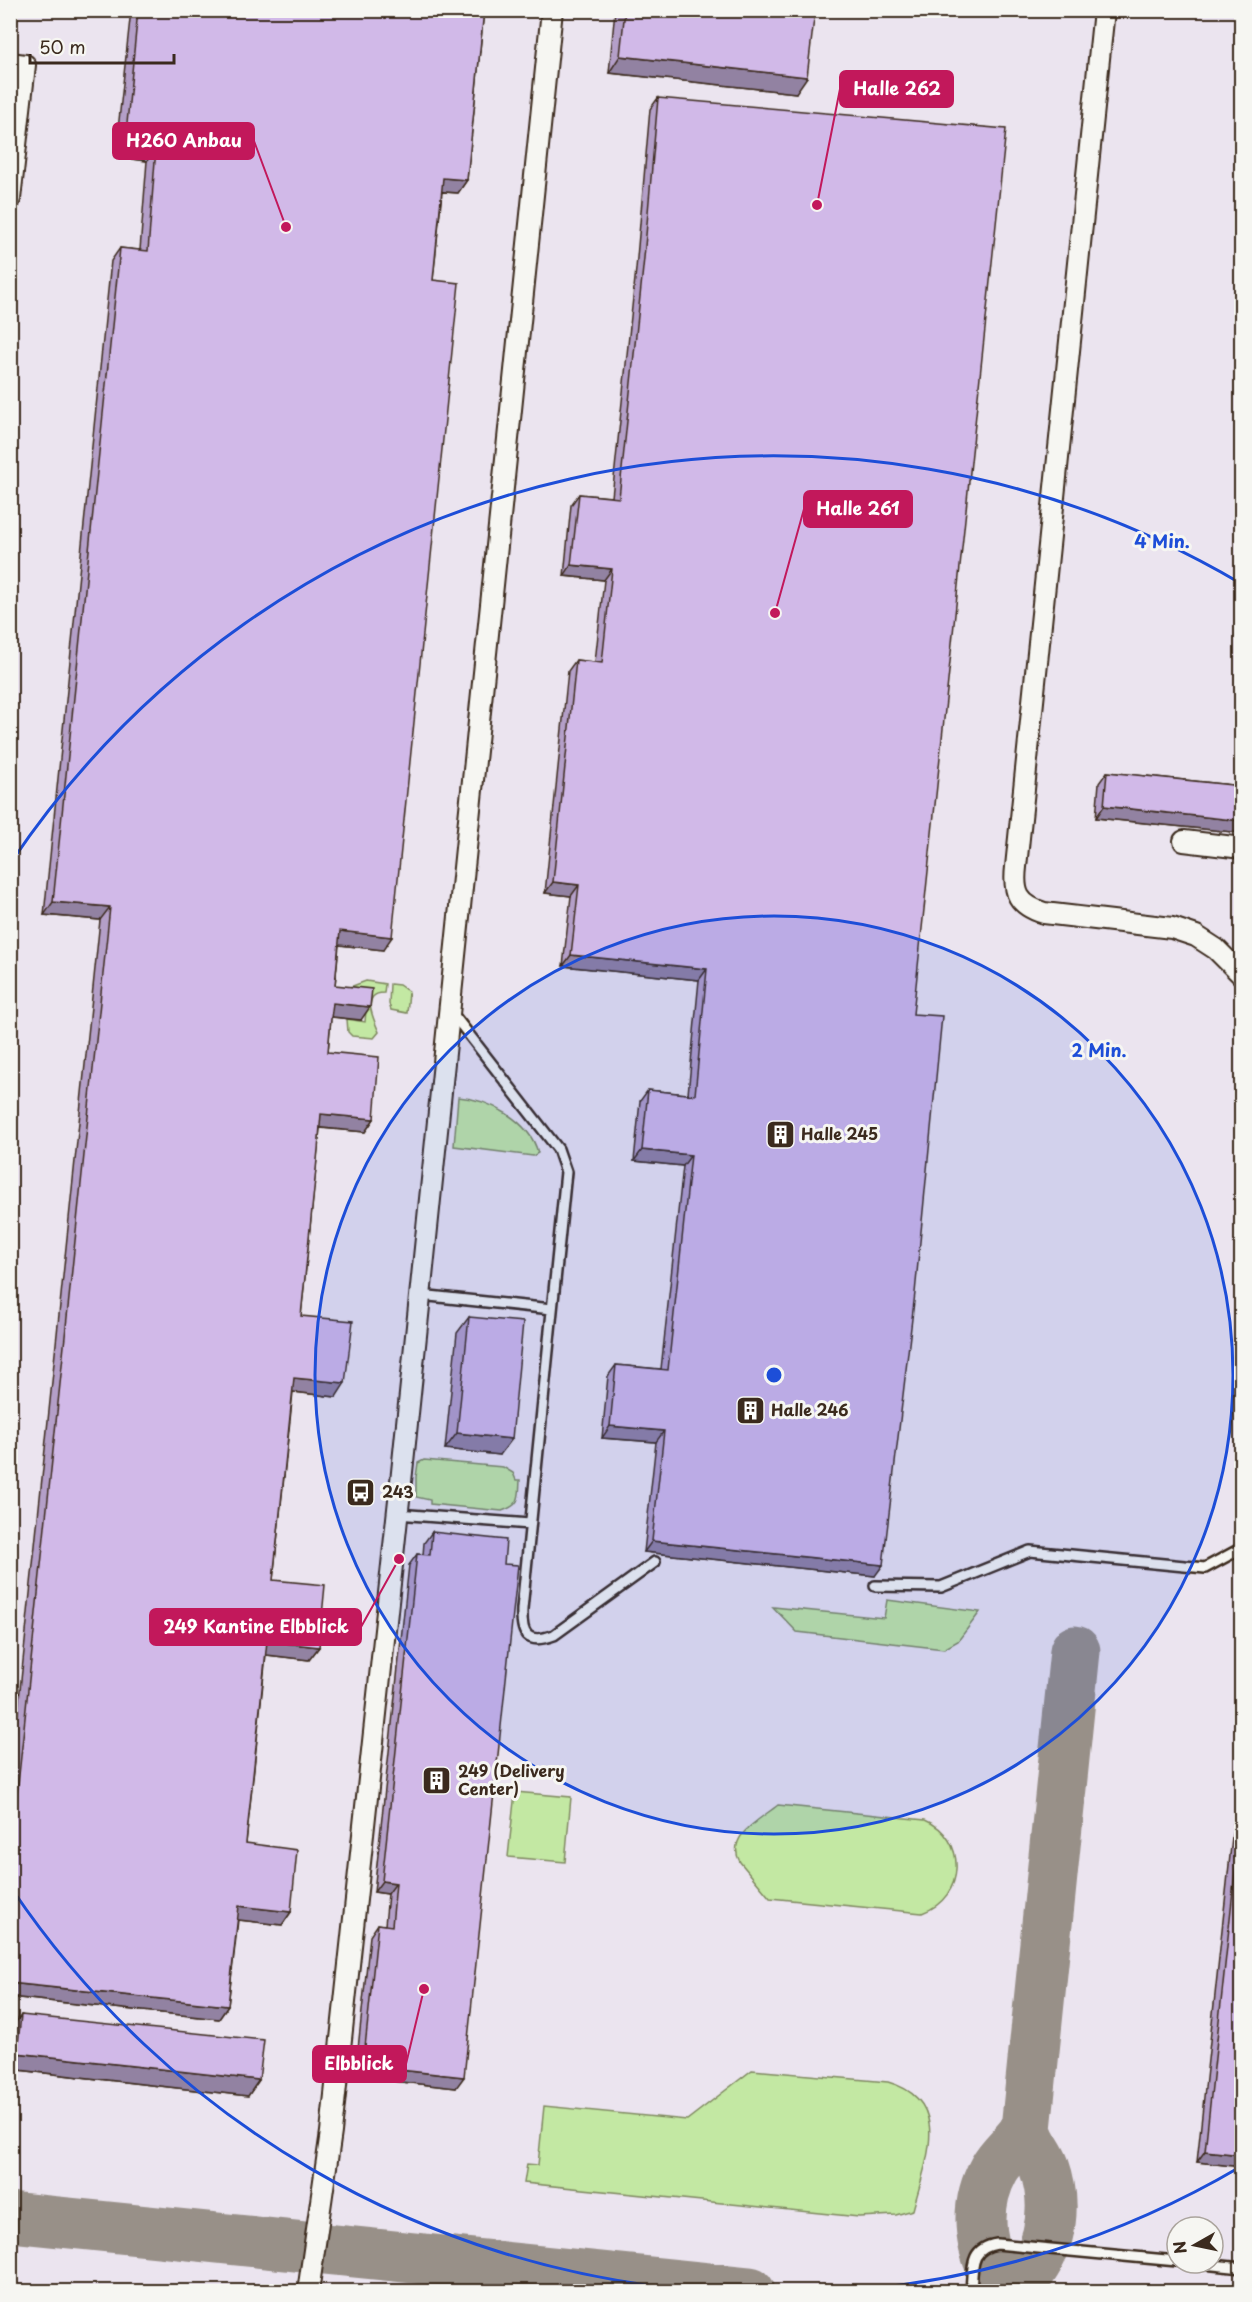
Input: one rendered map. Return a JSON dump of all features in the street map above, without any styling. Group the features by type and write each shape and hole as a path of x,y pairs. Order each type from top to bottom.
{"street":[{"path":"308,2292 331,2132 420,1295 552,10"},
{"path":"1104,10 1016,867 1016,890 1025,905 1044,913 1172,928 1196,936 1216,949 1242,975"},
{"path":"10,63 25,65 10,199"},
{"path":"1184,842 1242,848"}],"lane":[{"path":"448,1009 558,1149 566,1172 530,1524 521,1626 525,1634 532,1639 543,1640 554,1635 655,1562"},
{"path":"420,1295 552,1309"},
{"path":"397,1514 530,1524"},
{"path":"875,1586 941,1587 1030,1551 1205,1568 1242,1548"},
{"path":"971,2292 973,2263 978,2251 986,2245 996,2244 1165,2260"},
{"path":"1225,2266 1242,2268"}],"shaded area":[{"path":"11,11 1241,11 1241,2291 11,2292"}],"green space":[{"path":"366,981 385,984 384,993 372,997 372,1014 379,1032 374,1038 352,1036 348,1032 347,1019 365,1022 367,998 350,987"},
{"path":"390,984 399,985 409,992 407,1013 391,1010"},
{"path":"458,1097 482,1102 507,1114 534,1141 538,1153 533,1156 454,1146"},
{"path":"424,1460 503,1467 513,1473 516,1480 520,1480 518,1500 513,1506 502,1511 430,1504 430,1500 416,1497 418,1463"},
{"path":"887,1600 980,1612 958,1641 944,1649 797,1632 773,1607 884,1618"},
{"path":"515,1792 571,1797 565,1862 508,1857"},
{"path":"778,1805 925,1820 939,1829 949,1840 955,1853 954,1882 947,1895 937,1905 922,1913 770,1898 740,1862 737,1844 747,1829"},
{"path":"752,2070 888,2082 909,2091 921,2103 928,2118 930,2136 928,2154 913,2210 896,2215 859,2217 524,2183 527,2164 538,2165 544,2106 687,2120"}],"building":[{"path":"138,10 484,10 467,180 443,178 433,280 459,283 392,937 340,931 335,985 372,989 370,1007 333,1003 331,1018 328,1052 379,1057 374,1119 321,1114 301,1316 353,1321 345,1383 294,1378 273,1580 325,1585 319,1647 267,1641 246,1843 297,1850 291,1912 239,1906 228,2006 10,1983 10,1861 110,907 53,902 120,248 148,251 156,148 125,144"},
{"path":"625,10 815,10 807,77 620,56"},
{"path":"658,98 1006,129 913,1014 942,1016 915,1293 883,1565 652,1541 664,1431 610,1426 616,1365 668,1370 691,1155 642,1150 648,1090 695,1095 707,969 571,955 579,885 553,882 576,660 602,663 612,569 571,565 579,494 619,498"},
{"path":"1107,772 1242,786 1242,821 1104,806"},
{"path":"469,1317 523,1322 512,1439 457,1433"},
{"name":"249 (Delivery Center)","path":"432,1532 506,1540 504,1564 518,1565 464,2077 363,2066 378,1924 392,1926 396,1883 382,1881 417,1554 430,1555"},
{"path":"1242,1807 1242,2155 1205,2151"},
{"path":"21,2015 264,2040 259,2080 17,2053"}],"taxiway":[{"path":"1009,2292 1034,2267 1048,2235 1051,2218 1049,2183 1044,2166 1026,2129 1075,1651"},
{"path":"1007,2292 990,2264 985,2248 981,2216 987,2184 994,2169 1026,2129"},
{"path":"10,2217 750,2292"}],"place":[{"name":"Halle 262","path":"817,205"},
{"name":"H260 Anbau","path":"286,227"},
{"name":"Halle 261","path":"775,613"},
{"name":"Halle 245","path":"780,1134"},
{"name":"Halle 246","path":"750,1410"},
{"name":"243","path":"361,1492"},
{"name":"249 Kantine Elbblick","path":"399,1559"},
{"name":"249 (Delivery Center)","path":"437,1780"},
{"name":"Elbblick","path":"424,1989"}]}
